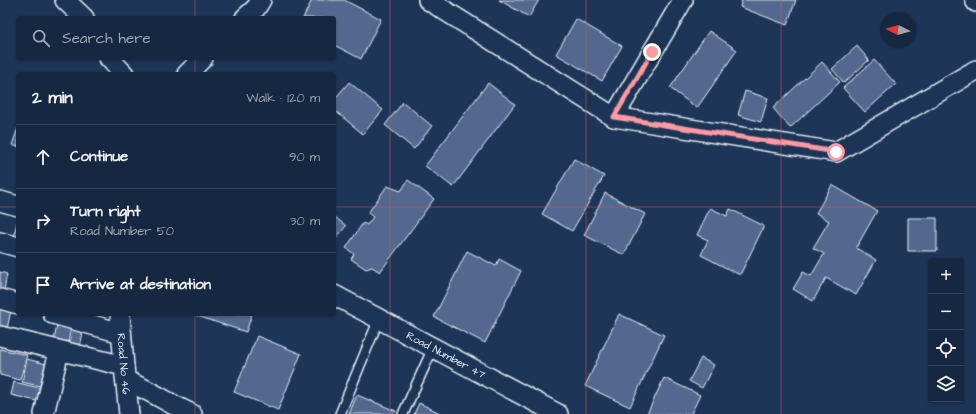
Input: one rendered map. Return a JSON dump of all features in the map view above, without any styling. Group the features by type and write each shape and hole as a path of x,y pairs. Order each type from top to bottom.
{"street":[{"path":"65,0 82,16"},
{"path":"247,16 256,8 261,0"},
{"path":"428,0 614,117 836,152 976,70"},
{"path":"614,117 683,0"},
{"path":"112,60 122,72"},
{"path":"189,72 201,60"},
{"path":"0,201 16,205"},
{"path":"0,242 16,246"},
{"name":"Road Number 47","path":"336,297 558,414"},
{"path":"0,299 16,303"},
{"path":"60,316 122,333"},
{"name":"Road No 46","path":"120,316 130,414"},
{"path":"0,336 59,351 125,373 140,386 181,412"},
{"path":"44,414 59,351"}],"lane":[{"path":"340,414 379,319"},
{"path":"403,414 433,348"}],"building":[{"path":"312,0 344,0 381,19 361,59 336,46 336,16 304,16"},
{"path":"499,0 539,0 529,17"},
{"path":"742,0 796,0 787,25 740,7"},
{"path":"576,19 622,46 602,81 556,54"},
{"path":"709,31 737,50 697,108 670,88"},
{"path":"857,46 869,60 844,83 832,69"},
{"path":"874,60 896,84 865,112 843,88"},
{"path":"822,62 840,82 790,128 773,108"},
{"path":"349,82 383,110 363,134 336,112 336,98"},
{"path":"488,83 515,104 453,187 425,166"},
{"path":"745,91 768,98 761,122 738,115"},
{"path":"403,102 432,126 414,149 385,125"},
{"path":"16,134 16,146 12,145"},
{"path":"574,159 604,176 572,231 542,214"},
{"path":"408,180 434,199 380,272 372,267 366,269 351,259 354,254 346,248 363,223 367,225 373,217 368,213 387,186 401,191"},
{"path":"832,185 877,211 856,248 876,260 856,295 826,278 813,301 793,289 803,272 811,276 824,254 813,248 829,221 816,213"},
{"path":"605,193 645,214 624,255 584,235"},
{"path":"710,208 727,216 730,209 764,226 740,275 701,255 708,240 697,235"},
{"path":"336,218 346,226 336,238"},
{"path":"908,218 937,218 937,251 908,251"},
{"path":"16,226 16,245 12,244"},
{"path":"467,251 496,266 499,259 521,271 485,343 434,317"},
{"path":"0,272 7,274 3,295 0,295"},
{"path":"0,302 12,305 6,334 0,333"},
{"path":"619,314 664,335 630,407 585,386"},
{"path":"197,316 251,316 246,332"},
{"path":"74,324 84,327 79,352 68,350"},
{"path":"57,325 71,327 67,348 53,345"},
{"path":"257,336 301,354 278,410 234,392"},
{"path":"0,349 27,355 20,380 0,375"},
{"path":"701,358 714,365 702,388 689,381"},
{"path":"27,359 54,366 48,388 22,382"},
{"path":"664,378 700,395 691,414 647,414"},
{"path":"14,382 48,390 45,403 11,395"},
{"path":"357,395 396,411 394,414 349,414"},
{"path":"419,403 442,414 414,414"}],"route":[{"path":"652,52 614,117 836,152"}]}
